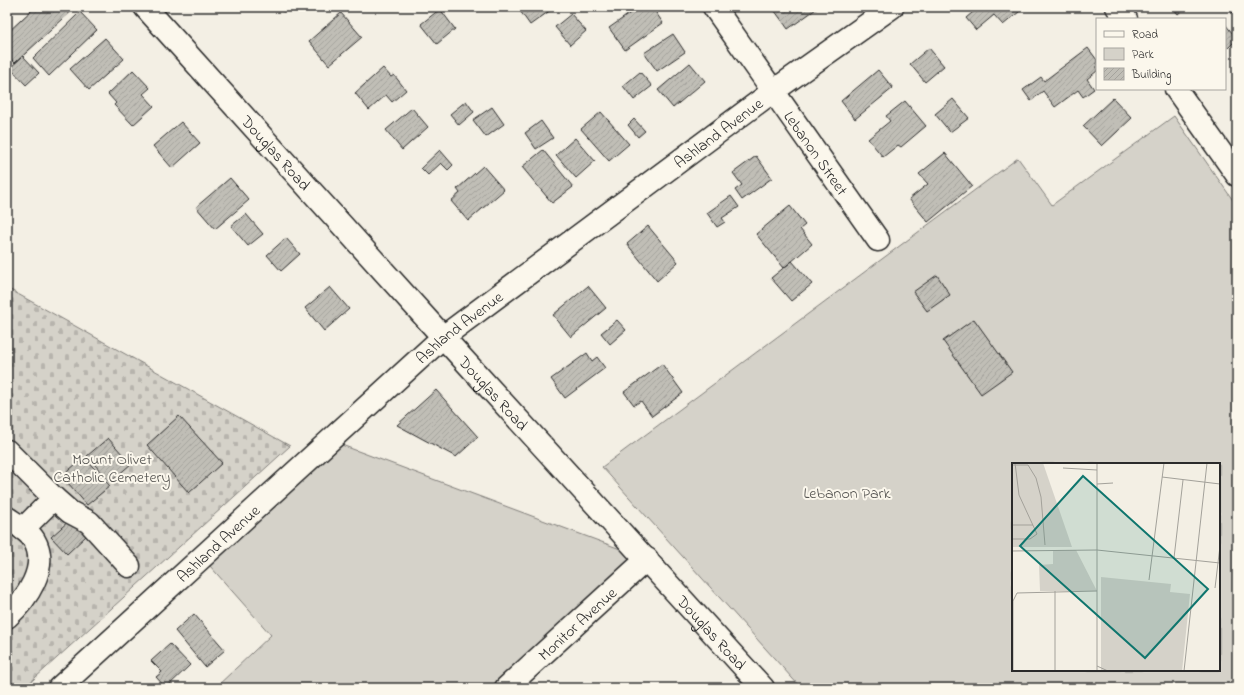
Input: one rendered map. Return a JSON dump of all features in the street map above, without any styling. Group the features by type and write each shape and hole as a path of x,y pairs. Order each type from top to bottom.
{"street":[{"name":"Douglas Road","path":"146,7 443,338 763,688"},
{"name":"Lebanon Street","path":"714,7 772,92 878,240"},
{"name":"Ashland Avenue","path":"59,688 443,338 772,92 892,7"},
{"path":"1117,7 1125,18"},
{"path":"1177,90 1237,174"},
{"path":"7,451 70,512 89,522 129,566"},
{"path":"7,617 20,606 31,589 38,570 38,555 34,540 15,523 54,498"},
{"name":"Monitor Avenue","path":"506,688 646,559"}],"green space":[{"name":"Lebanon Park","path":"1174,116 1237,206 1237,688 801,688 602,467 1018,158 1052,205"},
{"name":"Mount Olivet Catholic Cemetery","path":"7,288 290,446 24,688 7,688"},
{"path":"331,441 647,559 505,688 215,688 271,635 202,557"}],"building":[{"path":"35,7 76,7 15,63 7,55 7,33"},
{"path":"279,7 289,7 283,12"},
{"path":"555,7 530,25 518,8"},
{"path":"639,7 652,7 663,23 625,50 609,28"},
{"path":"772,7 819,7 788,29"},
{"path":"979,7 1025,7 1003,25 994,15 976,30 966,18"},
{"path":"1172,7 1186,7 1178,14"},
{"path":"1228,7 1237,7 1237,18"},
{"path":"440,9 455,29 437,44 421,24"},
{"path":"80,12 97,30 49,76 33,58"},
{"path":"341,13 362,37 329,65 309,41"},
{"path":"571,14 586,31 570,45 555,27"},
{"path":"1226,25 1237,39 1226,50"},
{"path":"673,34 685,52 657,71 644,53"},
{"path":"105,38 124,59 89,90 70,69"},
{"path":"929,48 944,66 925,82 910,64"},
{"path":"1088,48 1096,59 1096,72 1087,79 1094,89 1083,97 1078,90 1055,107 1043,91 1031,101 1023,90 1041,77 1044,81"},
{"path":"23,56 39,73 26,85 10,68"},
{"path":"690,63 705,81 673,108 658,90"},
{"path":"383,68 391,77 394,75 406,90 392,102 386,95 369,110 355,93"},
{"path":"133,70 150,88 143,94 154,106 133,125 114,105 116,103 108,94"},
{"path":"878,70 893,88 855,119 841,101"},
{"path":"640,72 652,86 634,100 623,86"},
{"path":"1113,98 1132,118 1102,146 1083,126"},
{"path":"953,99 969,118 950,132 935,114"},
{"path":"466,101 474,112 459,125 450,114"},
{"path":"905,101 926,126 901,147 898,145 883,157 868,139 890,121 886,116"},
{"path":"492,107 504,124 486,137 473,120"},
{"path":"412,108 428,127 402,150 386,130"},
{"path":"601,112 629,144 609,161 581,129"},
{"path":"634,119 645,131 638,137 628,125"},
{"path":"541,121 553,138 536,149 525,133"},
{"path":"181,122 200,143 172,168 153,146"},
{"path":"575,138 595,161 576,178 556,155"},
{"path":"440,150 453,165 448,170 441,163 428,175 421,168"},
{"path":"543,150 573,187 552,203 522,167"},
{"path":"945,153 972,186 928,222 909,199 928,184 919,174"},
{"path":"756,156 772,178 742,200 735,190 742,185 733,173"},
{"path":"483,166 504,190 468,221 451,201 460,193 457,189"},
{"path":"230,178 249,200 215,229 196,207"},
{"path":"731,196 739,207 722,218 725,222 717,227 707,213"},
{"path":"790,206 805,225 800,229 812,244 784,268 756,234"},
{"path":"246,214 263,234 248,246 231,226"},
{"path":"648,226 678,262 657,281 627,244"},
{"path":"286,238 300,254 281,271 267,255"},
{"path":"792,261 812,284 791,301 771,278"},
{"path":"937,275 950,295 927,311 913,292"},
{"path":"588,286 606,308 571,337 553,315"},
{"path":"330,287 349,309 324,331 305,308"},
{"path":"974,319 1012,372 981,394 943,341"},
{"path":"617,320 626,330 610,344 601,333"},
{"path":"587,353 592,361 597,357 605,368 565,398 551,379"},
{"path":"662,364 683,393 652,416 641,401 634,405 624,392"},
{"path":"436,390 478,437 456,457 397,425"},
{"path":"179,416 222,463 189,493 147,445"},
{"path":"108,438 131,464 110,482 87,456"},
{"path":"84,457 110,486 87,505 62,476"},
{"path":"71,519 87,535 67,554 51,537"},
{"path":"194,614 225,650 205,667 175,631"},
{"path":"170,644 190,665 166,688 156,677 162,672 151,661"}]}
